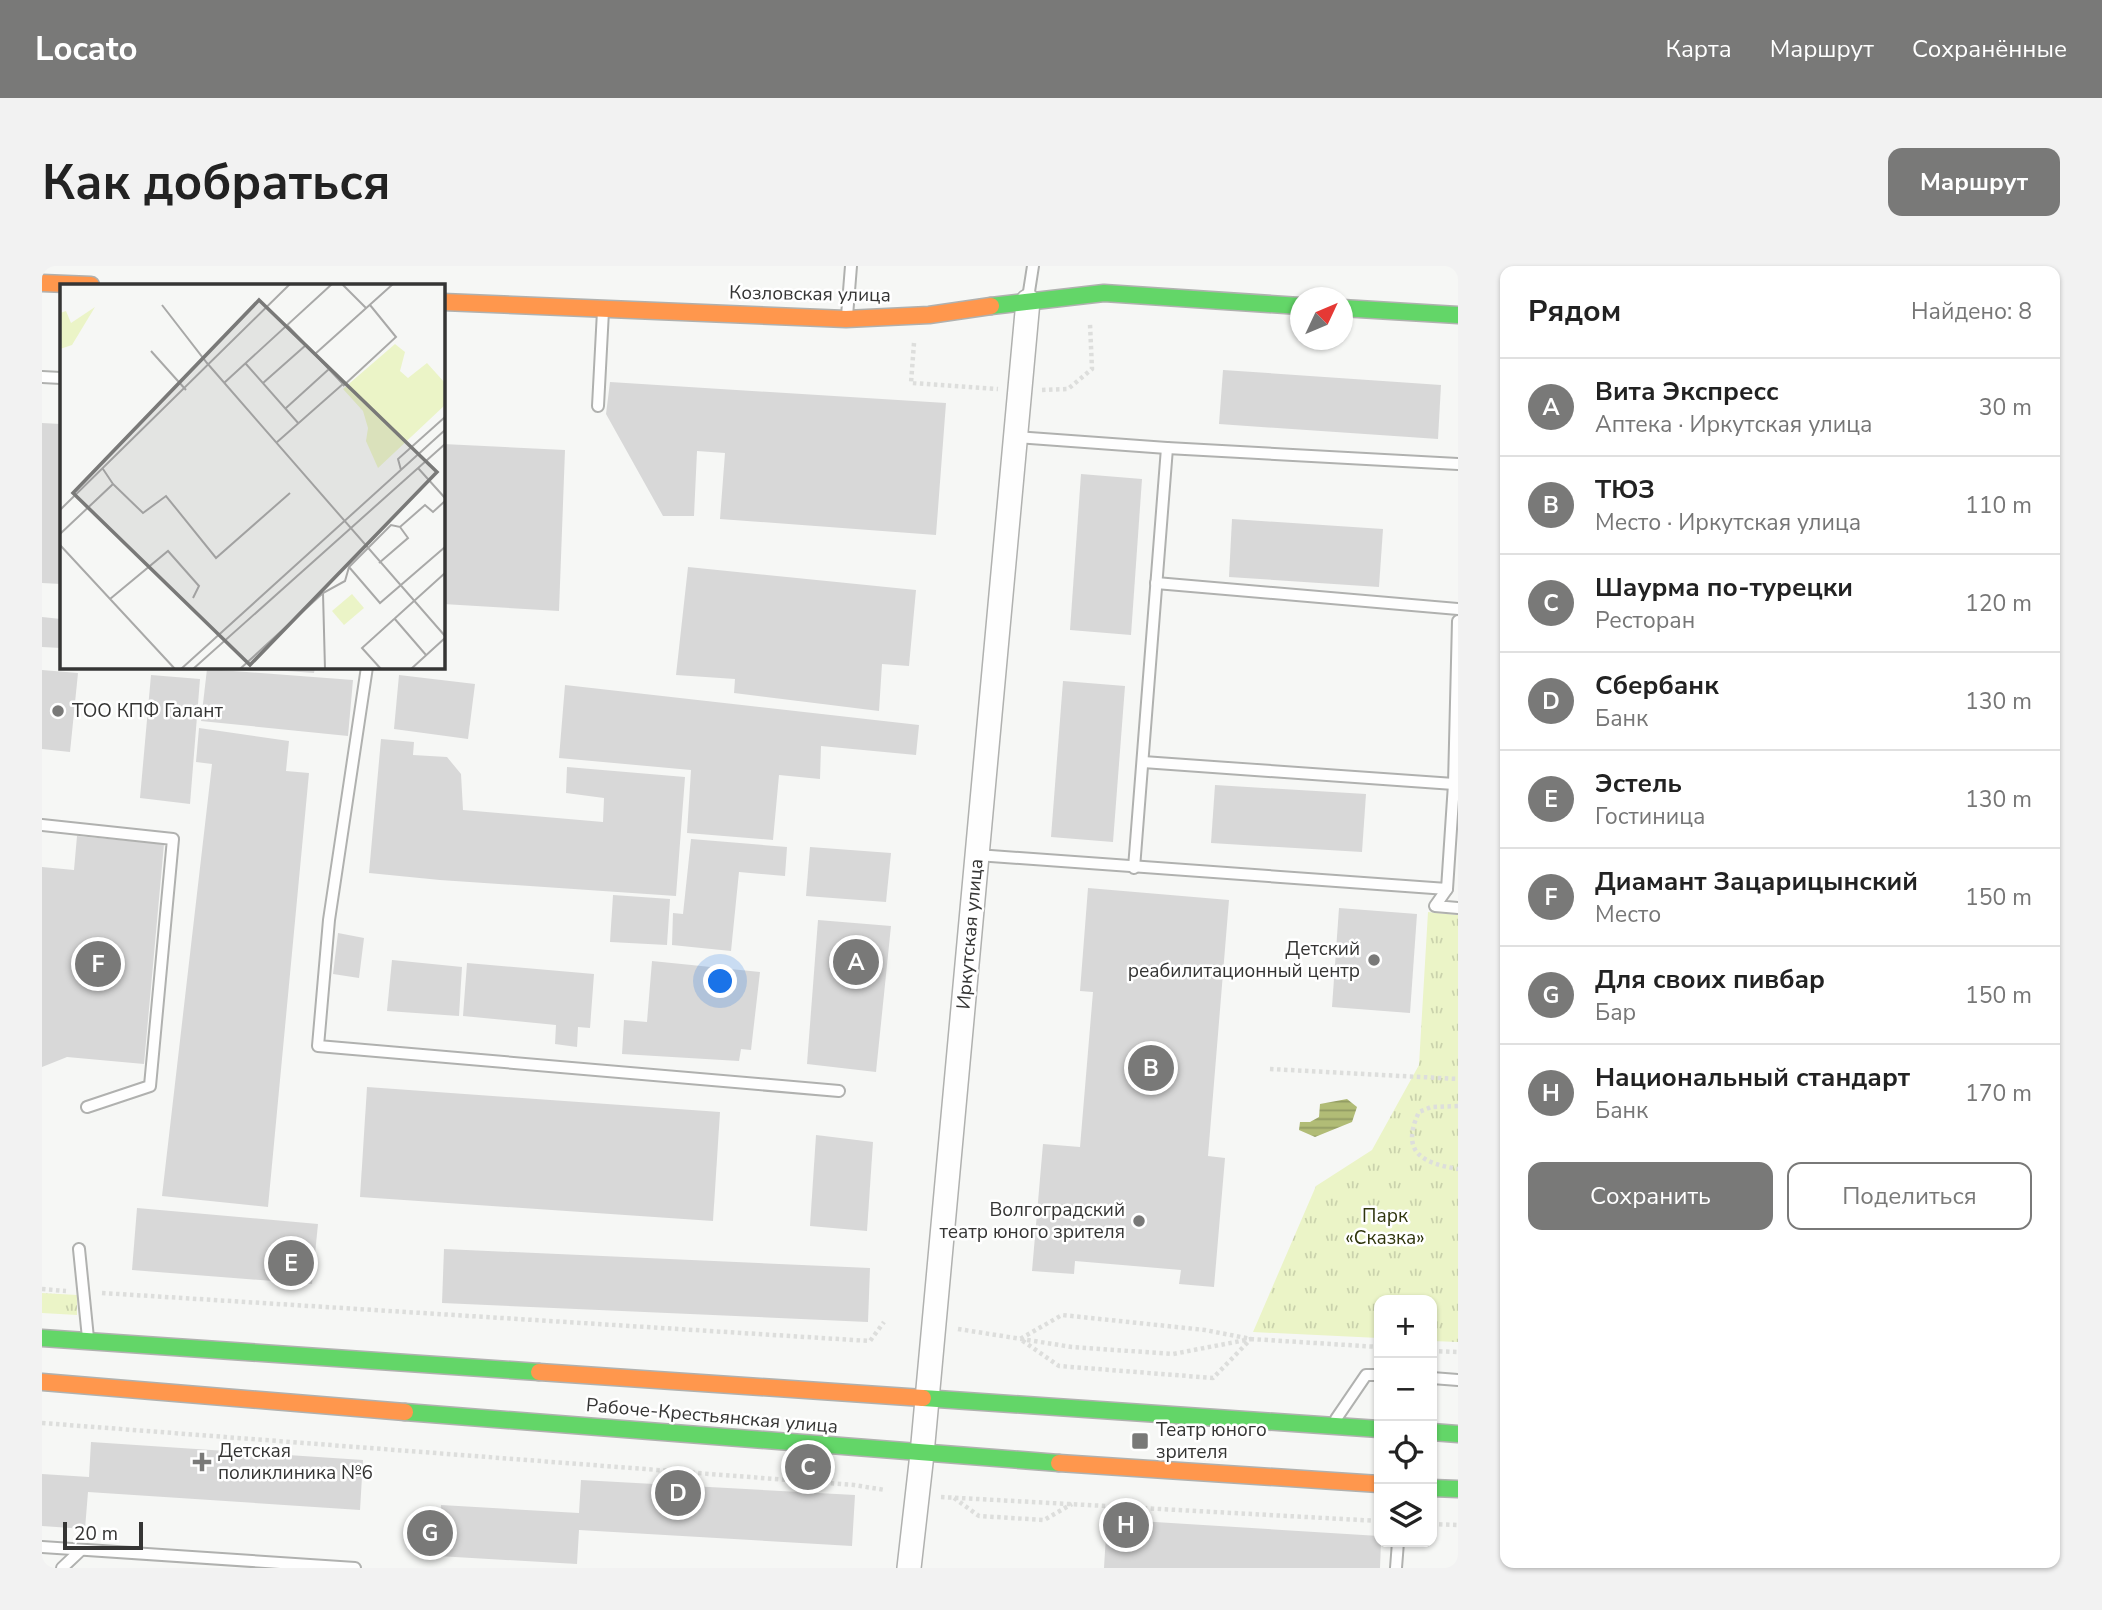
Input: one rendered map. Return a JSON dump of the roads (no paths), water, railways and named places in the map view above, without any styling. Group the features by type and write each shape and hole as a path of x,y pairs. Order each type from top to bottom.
{"main road":[{"path":"42,283 66,284"},
{"name":"Козловская улица","path":"444,302 846,319 929,315 1104,293 1290,305"},
{"path":"1353,309 1458,315"},
{"name":"Рабоче-Крестьянская улица","path":"42,1338 1374,1429"},
{"name":"Рабоче-Крестьянская улица","path":"42,1382 922,1454 1374,1484"},
{"path":"1437,1432 1458,1434"},
{"path":"1437,1488 1458,1489"}],"street":[{"name":"Иркутская улица","path":"909,1568 922,1454 1028,301"}],"lane":[{"path":"846,319 851,266"},
{"path":"1028,301 1033,266"},
{"path":"598,406 604,308"},
{"path":"42,377 60,378"},
{"path":"1015,437 1458,464"},
{"path":"1134,868 1167,448"},
{"path":"1156,583 1458,609"},
{"path":"1458,621 1454,784 1447,890 1435,906 1458,908"},
{"path":"367,668 329,920 318,1046 839,1091"},
{"path":"1143,762 1454,784"},
{"path":"42,825 173,839 150,1086 87,1107"},
{"path":"977,855 1447,890"},
{"path":"79,1249 89,1341"},
{"path":"1332,1426 1366,1374 1374,1375"},
{"path":"1437,1378 1458,1380"},
{"path":"42,1547 355,1568"},
{"path":"1396,1568 1398,1547"},
{"path":"62,1568 81,1550"}],"place":[{"name":"ТОО КПФ Галант","path":"58,711"},
{"name":"Детский реабилитационный центр","path":"1374,960"},
{"name":"Вита Экспресс","path":"856,962"},
{"name":"Диамант Зацарицынский","path":"98,964"},
{"name":"ТЮЗ","path":"1151,1068"},
{"name":"Волгоградский театр юного зрителя","path":"1139,1221"},
{"name":"Эстель","path":"291,1263"},
{"name":"Театр юного зрителя","path":"1140,1441"},
{"name":"Детская поликлиника №6","path":"202,1462"},
{"name":"Шаурма по-турецки","path":"808,1467"},
{"name":"Сбербанк","path":"678,1493"},
{"name":"Национальный стандарт","path":"1126,1525"},
{"name":"Для своих пивбар","path":"430,1533"}],"park label":[{"name":"Парк «Сказка»","path":"1385,1227"}]}
